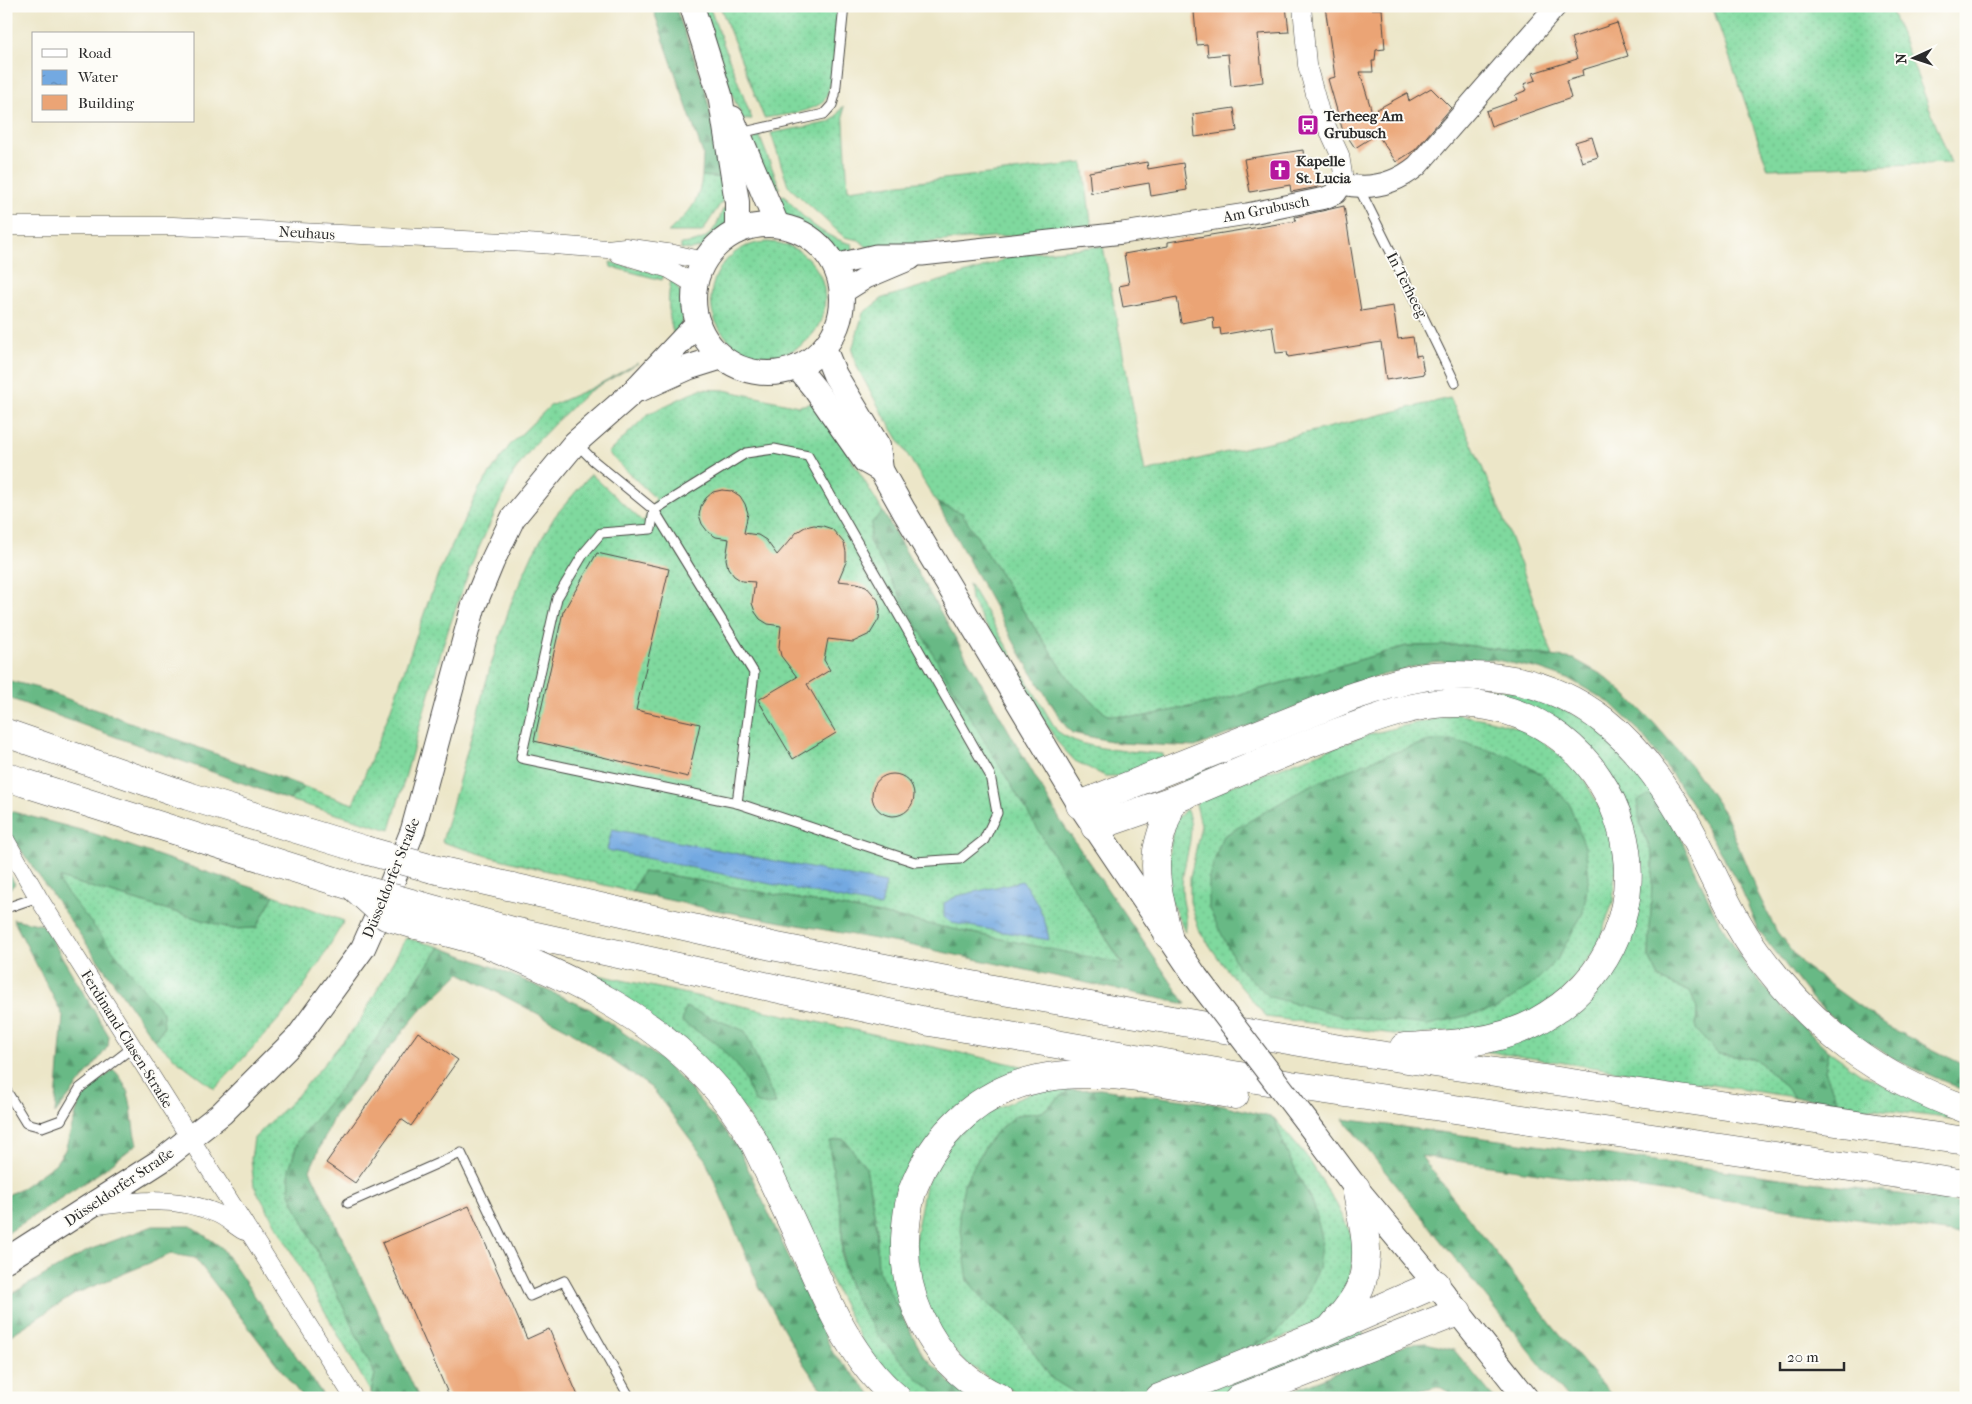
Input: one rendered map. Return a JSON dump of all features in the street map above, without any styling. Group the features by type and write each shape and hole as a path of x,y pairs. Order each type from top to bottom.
{"highway":[{"path":"1080,804 1351,697 1420,677 1454,675 1506,678 1543,688 1587,708 1614,728 1642,756 1666,789 1734,916 1756,952 1799,1004 1849,1049 1872,1064 1904,1083 1966,1109"},
{"path":"1095,827 1173,800 1302,746 1411,707 1448,703 1501,709 1521,716 1562,738 1578,752 1592,768 1618,815 1629,866 1628,896 1619,929 1608,952 1594,974 1560,1007 1534,1023 1505,1035 1468,1042 1346,1050"},
{"path":"6,733 188,796 433,869 772,946 1003,991 1346,1050 1966,1141"},
{"path":"6,776 354,887 386,916 419,915 514,931 930,1022 1291,1085 1966,1184"},
{"path":"1168,935 1156,872 1157,850 1173,800"},
{"path":"419,915 584,988 619,1006 646,1025 702,1073 736,1112 753,1140 836,1319 854,1351 870,1372 897,1398"},
{"path":"1000,1398 975,1384 960,1372 940,1351 920,1318 906,1273 905,1225 914,1185 933,1148 945,1133 994,1095 1013,1087 1042,1079 1064,1076 1119,1075 1243,1096 1291,1085"},
{"path":"1330,1330 1352,1302 1360,1288 1366,1270 1367,1255 1356,1188"},
{"path":"1159,1398 1330,1330 1436,1284"},
{"path":"1239,1398 1458,1312"}],"main road":[{"path":"692,6 720,95 737,202 737,231"},
{"path":"720,95 740,133 777,225"},
{"path":"756,225 777,225 800,231 820,245 835,265 840,278 842,293 839,322 824,348 812,359 796,368 778,372 758,372 739,367 722,357 708,342 698,323 695,304 696,285 704,261 719,243 737,231 756,225"},
{"name":"Düsseldorfer Straße","path":"6,1260 91,1208 162,1160 222,1113 298,1037 363,948 414,830 473,608 513,518 576,443 633,392 698,323"},
{"path":"824,348 836,376 878,446 881,470 1095,827 1196,977 1356,1188 1436,1284 1526,1398"},
{"name":"Düsseldorfer Straße","path":"633,392 690,367 722,357"},
{"path":"796,368 815,389 865,461 881,470"}],"street":[{"name":"In Terheeg","path":"1302,6 1307,65 1320,112 1340,155 1343,174 1351,186"},
{"name":"Am Grubusch","path":"835,265 876,255 922,254 1122,233 1281,208 1331,196 1339,189 1351,186 1398,180 1417,166 1556,6"},
{"name":"Neuhaus","path":"6,226 173,226 527,243 607,249 625,247 704,261"},
{"name":"Neuhaus","path":"607,249 669,269 696,285"},
{"name":"Am Grubusch","path":"842,293 866,278 922,254"},
{"name":"Ferdinand-Clasen-Straße","path":"6,841 38,897 210,1168 250,1236 354,1398"},
{"name":"Ferdinand-Clasen-Straße","path":"91,1208 153,1200 197,1206 220,1214 250,1236"}],"lane":[{"path":"740,133 824,114 832,105 835,95 844,6"},
{"name":"In Terheeg","path":"1351,186 1382,234 1455,383"},
{"path":"576,443 594,461 654,510 754,673 737,803"},
{"path":"774,449 808,456 990,775 997,813 984,840 960,860 915,862 737,803 521,758 558,598 584,553 601,533 651,529 654,510 746,453 774,449"},
{"path":"6,908 38,897"},
{"path":"6,1090 26,1123 42,1127 61,1120 80,1088 133,1048"},
{"path":"348,1203 462,1153 530,1296 564,1281 630,1398"}],"green space":[{"path":"652,6 675,6 704,85 725,178 702,176 703,154"},
{"path":"698,6 709,6 752,119 743,120 714,52"},
{"path":"720,6 837,6 833,74 826,98 820,104 800,112 764,118"},
{"path":"1712,6 1890,6 1951,163 1768,169"},
{"path":"843,106 848,190 1083,163 1092,229 867,247 859,240 844,237 788,186 771,133 827,123 835,118"},
{"path":"759,135 780,188 767,189 750,143"},
{"path":"702,176 725,178 730,199 723,200 702,232 668,232 682,219 695,202"},
{"path":"784,195 814,226 832,237 852,244 854,252 843,253 785,217 770,199"},
{"path":"730,208 725,226 714,240 699,248 681,249 681,244 697,241 709,235 717,224 723,209"},
{"path":"768,242 790,246 809,258 821,277 825,299 821,321 809,340 790,352 768,356 746,352 727,340 715,321 711,299 715,277 727,258 746,246"},
{"path":"1103,246 1145,472 1450,398 1493,493 1553,656 1465,645 1406,646 1209,703 1140,717 1107,715 1072,683 1024,612 962,513 937,503 881,411 857,367 852,350 863,313 883,298 980,269 1014,255"},
{"path":"610,262 664,275 662,280 611,267"},
{"path":"671,279 681,293 685,307 683,321 674,335 669,307"},
{"path":"638,363 588,392 533,446 513,474 471,565 444,642 390,830 289,800 305,787 353,804 389,714 438,574 479,489 510,445 550,406 594,387"},
{"path":"700,389 724,390 798,406 814,403 843,445 883,512 872,522 869,541 993,754 1123,965 885,915 663,874 642,872 632,892 488,856 442,842 490,668 511,603 533,553 555,516 591,474 643,522 656,499 608,453 648,414"},
{"path":"937,503 962,513 1024,612 1072,683 1107,715 1140,717 1209,703 1406,646 1465,645 1574,659 1604,676 1653,722 1693,768 1725,814 1758,894 1777,932 1804,966 1888,1027 1966,1066 1966,1091 1898,1061 1847,1031 1812,999 1757,928 1741,888 1692,804 1666,766 1637,729 1610,703 1571,680 1539,669 1492,659 1432,662 1372,678 1195,747 1120,743 1072,733 1064,724 1025,662"},
{"path":"883,512 1060,820 1186,1004 914,946 710,909 632,892 642,872 663,874 885,915 1123,964 1061,868 949,682 869,541 872,522"},
{"path":"969,583 1057,731 1068,738 1094,746 1122,751 1163,754 1166,767 1122,776 1105,776 1075,761 1059,744 1022,687 971,600"},
{"path":"6,680 38,688 305,787 289,800 6,697"},
{"path":"1444,684 1527,693 1593,723 1656,792 1640,823 1653,857 1649,957 1660,979 1690,992 1697,1008 1696,1029 1718,1054 1756,1059 1794,1097 1484,1051 1528,1038 1628,920 1595,764 1469,699 1186,785 1181,772 1354,706"},
{"path":"1454,714 1490,720 1524,729 1577,766 1610,827 1616,862 1613,902 1596,949 1563,992 1514,1024 1409,1036 1266,1017 1223,965 1199,930 1190,902 1190,878 1201,825 1196,804 1202,797 1370,734"},
{"path":"1429,741 1456,741 1512,757 1541,774 1569,803 1585,847 1589,876 1583,913 1557,960 1533,984 1495,1009 1428,1025 1344,1016 1270,997 1238,967 1209,909 1209,877 1222,837 1307,787 1378,758"},
{"path":"1656,792 1679,834 1715,914 1747,967 1784,1009 1829,1051 1825,1071 1838,1104 1794,1097 1756,1059 1718,1054 1696,1029 1697,1008 1690,992 1660,979 1649,957 1653,857 1640,823 1637,801"},
{"path":"1186,809 1191,828 1182,880 1186,922 1185,932 1165,883 1174,822"},
{"path":"6,810 92,833 274,895 256,928 233,929 60,878 60,884 163,1013 164,1027 154,1040 6,829"},
{"path":"6,868 15,884 6,892"},
{"path":"60,878 233,929 256,928 274,895 344,921 318,965 289,1008 215,1089 154,1040 164,1027 60,884"},
{"path":"13,919 43,925 109,1036 108,1046 55,1114 63,1016"},
{"path":"406,938 440,947 349,1078 298,1141 289,1170 290,1194 375,1374 371,1393 254,1186 251,1159 254,1138 297,1096 360,1021"},
{"path":"440,947 498,969 590,1009 659,1058 686,1084 738,1147 833,1353 875,1398 828,1398 803,1363 759,1286 705,1159 653,1089 569,1030 460,973 418,1013 334,1116 310,1170 419,1398 374,1398 371,1393 375,1374 290,1194 289,1170 298,1141 349,1078"},
{"path":"566,968 1040,1070 997,1085 896,1215 891,1262 904,1321 878,1270 876,1223 866,1168 830,1152 841,1211 842,1260 850,1286 870,1323 883,1340 912,1371 944,1398 907,1398 876,1369 746,1111"},
{"path":"685,1007 745,1031 776,1104 766,1105 755,1102 740,1069 716,1043 682,1022"},
{"path":"1829,1051 1861,1074 1953,1119 1838,1104 1825,1071"},
{"path":"114,1070 121,1078 129,1096 137,1144 102,1171 6,1234 6,1196 23,1187 55,1164 65,1150 82,1093"},
{"path":"1046,1087 1069,1090 1042,1112 1016,1115 998,1130 986,1145 964,1184 986,1302 1012,1322 1052,1379 1153,1391 1123,1398 1035,1398 1001,1386 962,1360 931,1323 917,1282 915,1239 925,1186 946,1147 976,1117"},
{"path":"1100,1089 1223,1105 1274,1118 1287,1153 1314,1206 1322,1238 1318,1268 1303,1304 1276,1334 1231,1357 1153,1391 1082,1397 1052,1379 1012,1322 986,1302 968,1281 959,1216 964,1184 986,1145 998,1130 1016,1115 1042,1112 1069,1090"},
{"path":"1274,1118 1309,1160 1337,1205 1356,1245 1346,1295 1326,1321 1231,1357 1276,1334 1303,1304 1287,1153"},
{"path":"1343,1119 1966,1203 1966,1235 1421,1156 1554,1328 1614,1398 1567,1398"},
{"path":"844,1139 866,1168 876,1223 878,1270 923,1355 951,1383 973,1398 944,1398 918,1379 877,1334 853,1295 843,1264 842,1220 830,1152 830,1141"},
{"path":"153,1226 191,1226 221,1247 325,1398 303,1398 195,1258 171,1254 77,1293 6,1338 6,1297 89,1250"},
{"path":"1359,1326 1365,1338 1214,1398 1183,1398"},
{"path":"1426,1343 1454,1350 1494,1398 1459,1398 1438,1386 1388,1398 1274,1398 1408,1344"}],"water":[{"path":"612,829 886,883 881,907 607,850"},
{"path":"1022,881 1040,909 1049,940 952,923 944,917 944,903 957,896"}],"building":[{"path":"1218,6 1237,6 1237,11 1269,6 1286,6 1289,32 1258,34 1263,82 1231,86 1228,54 1208,56 1207,44 1197,45 1194,12 1218,10"},
{"path":"1325,6 1371,6 1371,9 1382,9 1385,49 1376,50 1375,61 1372,61 1373,72 1360,72 1372,112 1407,93 1409,101 1431,88 1451,108 1415,150 1396,162 1377,134 1355,148 1342,128 1328,79 1335,77"},
{"path":"1617,23 1628,56 1582,70 1583,76 1566,81 1571,98 1491,126 1486,111 1517,100 1515,95 1527,90 1524,84 1536,80 1533,73 1577,59 1571,38"},
{"path":"1234,108 1237,131 1195,137 1193,114"},
{"path":"1592,137 1598,157 1582,162 1575,142"},
{"name":"Kapelle St. Lucia","path":"1303,150 1304,160 1313,158 1318,187 1291,192 1290,185 1250,192 1244,159"},
{"path":"1147,162 1148,169 1183,163 1187,190 1151,196 1149,183 1091,193 1089,172"},
{"path":"1344,206 1361,311 1393,306 1398,339 1413,337 1416,356 1421,355 1424,374 1386,380 1381,342 1288,357 1287,352 1276,353 1272,326 1221,335 1220,328 1214,329 1213,317 1181,323 1177,297 1123,307 1119,286 1129,284 1124,254 1168,246 1168,242 1296,221 1295,217"},
{"path":"722,490 732,491 740,496 745,504 748,513 744,533 758,535 766,540 777,555 797,532 805,527 814,525 832,529 844,543 846,552 846,562 838,581 866,586 878,600 880,609 879,619 870,634 853,642 828,639 824,660 830,670 807,684 836,733 793,759 758,700 797,677 781,656 779,647 781,626 768,624 760,619 752,603 755,582 742,581 734,576 728,568 726,559 729,539 716,537 708,532 702,524 699,515 701,506 706,498 713,492"},
{"path":"597,553 669,569 636,710 700,724 688,777 534,741 563,612"},
{"path":"893,774 908,780 914,795 908,810 893,816 878,810 872,795 878,780"},
{"path":"418,1032 458,1060 411,1126 401,1119 355,1183 326,1163"},
{"path":"469,1206 527,1339 549,1329 579,1398 450,1398 382,1243"}],"place":[{"name":"Terheeg Am Grubusch","path":"1308,125"},
{"name":"Kapelle St. Lucia","path":"1280,170"}]}
